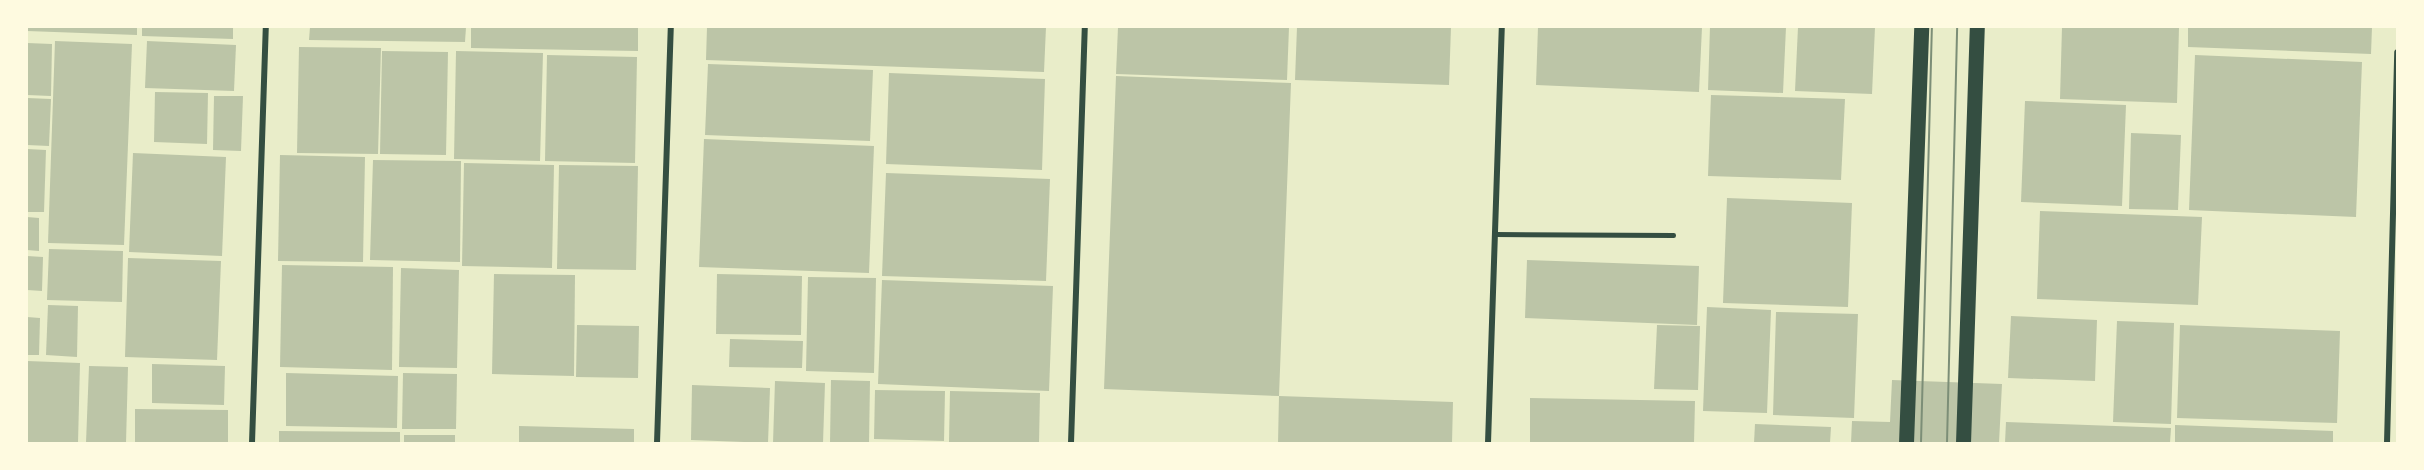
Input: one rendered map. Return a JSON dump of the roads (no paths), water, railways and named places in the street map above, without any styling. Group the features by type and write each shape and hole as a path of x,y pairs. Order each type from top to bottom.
{"main road":[{"path":"1906,443 1921,27"},
{"path":"1963,443 1977,27"}],"street":[{"path":"252,443 266,27"},
{"path":"657,443 670,27"},
{"path":"1071,443 1085,27"},
{"path":"1488,443 1502,27"},
{"path":"2387,443 2397,52"}],"lane":[{"path":"1495,234 1673,235"}],"tram line":[{"path":"1921,443 1932,27"},
{"path":"1947,443 1957,27"}]}
